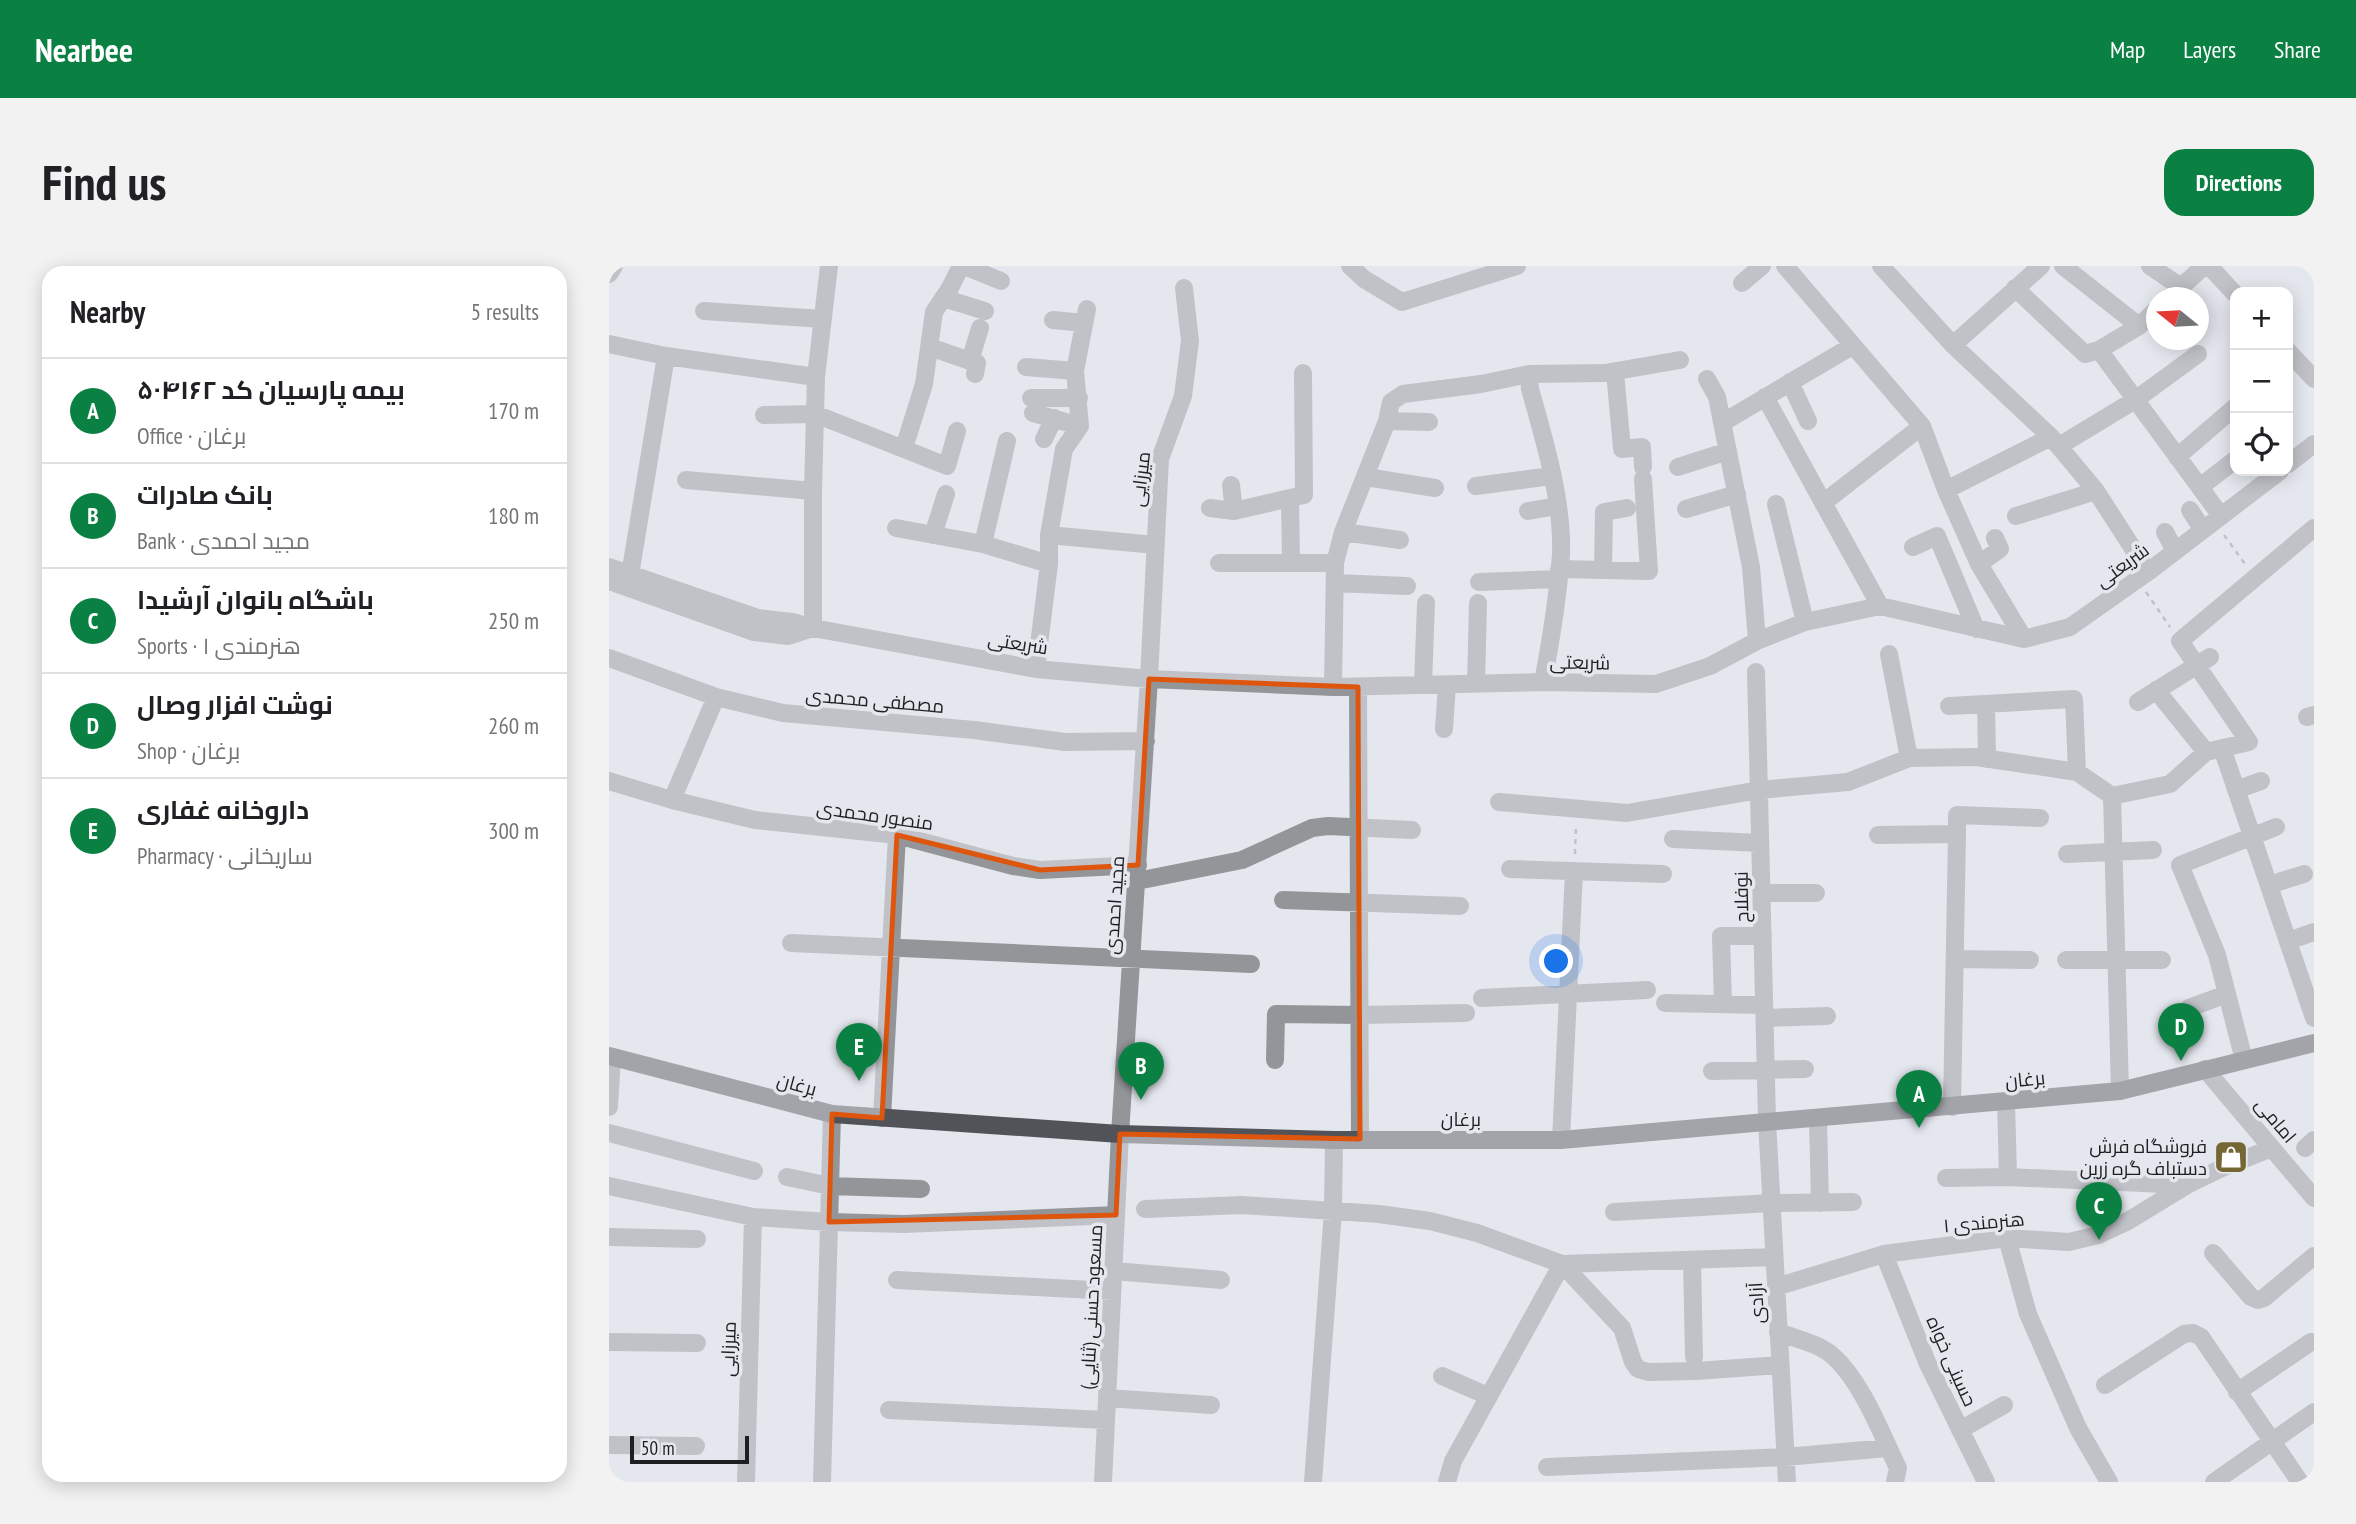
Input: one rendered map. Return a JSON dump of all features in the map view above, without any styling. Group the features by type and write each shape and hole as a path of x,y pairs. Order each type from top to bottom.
{"main road":[{"name":"برغان","path":"611,1056 832,1114 1121,1133 1333,1140 1561,1140 2120,1091 2314,1043"}],"street":[{"path":"609,274 614,266"},
{"path":"814,628 816,377 829,266"},
{"path":"904,448 924,384 934,312 963,266 1001,281"},
{"path":"1350,266 1364,279 1402,302 1517,266"},
{"path":"1742,283 1762,266"},
{"path":"1953,345 2041,266"},
{"path":"2063,266 2139,326"},
{"path":"2150,266 2170,287"},
{"path":"2181,287 2204,266"},
{"path":"2209,266 2230,289"},
{"path":"1790,268 1922,426 1946,490 1979,564 2024,639"},
{"path":"1891,270 1953,345 2055,441 2096,491 2143,576"},
{"name":"میرزایی","path":"1149,680 1160,459 1183,396 1190,341 1184,288"},
{"path":"2015,288 2085,354 2099,350 2146,319"},
{"path":"930,347 972,368 983,320 943,298"},
{"path":"704,311 823,319"},
{"path":"1036,669 1049,564 1049,535 1065,449 1080,425 1075,371 1086,316 1053,320"},
{"path":"609,344 666,356 816,377"},
{"path":"1722,423 1852,345"},
{"path":"2099,350 2200,487 2213,522"},
{"path":"1946,490 2055,441 2135,400 2198,354"},
{"path":"629,575 666,356"},
{"path":"2293,356 2314,379"},
{"path":"1333,687 1335,563 1343,532 1387,421 1391,402 1403,394 1481,384 1529,374 1615,372 1680,360"},
{"path":"1026,367 1075,371"},
{"path":"1479,582 1603,570 1649,571 1642,447 1622,449 1615,372"},
{"path":"1210,509 1234,511 1304,495 1303,373"},
{"path":"1529,374 1530,389 1552,476 1561,551 1553,629 1543,682"},
{"path":"1707,379 1717,397 1751,567 1757,641"},
{"path":"1790,382 1808,421"},
{"path":"1765,397 1880,606"},
{"path":"1079,398 1032,405 1053,418 1080,425"},
{"path":"2177,457 2230,411"},
{"path":"764,415 815,414 947,466 957,431"},
{"path":"1044,439 1053,418"},
{"path":"1387,421 1429,422"},
{"path":"1823,503 1922,426"},
{"path":"983,544 1007,441"},
{"path":"2293,460 2314,444"},
{"path":"1678,467 1728,451"},
{"path":"2200,487 2230,464"},
{"path":"1476,486 1552,476"},
{"name":"شریعتی","path":"609,567 758,618 792,622 1036,669 1149,680 1333,687 1543,682 1656,684 1710,666 1757,641 1805,622 1880,606 2024,639 2070,627 2143,576 2273,476"},
{"path":"1366,477 1435,488"},
{"path":"686,480 813,491"},
{"path":"1231,485 1234,511"},
{"path":"2016,516 2096,491"},
{"path":"933,535 946,494"},
{"path":"1686,509 1737,494"},
{"path":"1290,498 1291,562"},
{"path":"1776,503 1805,622"},
{"path":"1528,511 1557,506"},
{"path":"1603,570 1604,512 1627,508"},
{"path":"2190,510 2213,522"},
{"path":"1499,802 1627,813 1759,790 1848,782 1909,758 1987,759 2077,772 2112,796 2170,784 2214,750 2249,742 2203,661 2180,641 2314,527"},
{"path":"896,528 983,544 1049,564"},
{"path":"1343,532 1400,540"},
{"path":"2165,532 2175,551"},
{"path":"1049,535 1155,545"},
{"path":"1913,547 1937,536 1976,629"},
{"path":"1979,564 2000,549 1995,538"},
{"path":"1219,563 1335,563"},
{"name":"شریعتی","path":"609,581 754,632 788,636 814,628"},
{"path":"1336,583 1407,586"},
{"path":"1423,685 1426,603"},
{"path":"1476,684 1478,603"},
{"path":"1889,653 1909,758"},
{"name":"مصطفی محمدی","path":"609,658 716,697 783,713 974,730 1065,742 1146,741"},
{"path":"2138,702 2203,661"},
{"name":"نوفلاح","path":"1756,672 1767,1121"},
{"name":"مجید احمدی","path":"1121,1133 1149,680"},
{"path":"1444,729 1447,685"},
{"path":"1358,687 1360,1139"},
{"path":"2156,690 2214,750 2236,790 2288,941 2309,986 2314,1018"},
{"path":"672,800 716,697"},
{"path":"1949,706 2074,699 2077,772"},
{"path":"1986,704 1987,759"},
{"name":"منصور محمدی","path":"609,781 755,820 897,835 1013,866 1039,870 1137,873 1242,860 1312,828 1328,826 1412,830"},
{"path":"2236,790 2261,781"},
{"path":"2112,796 2120,1091"},
{"path":"1952,1107 1957,815 2040,818"},
{"path":"2244,1060 2217,955 2180,865 2276,827"},
{"path":"1878,835 1957,834"},
{"path":"882,1118 897,835"},
{"path":"1674,839 1760,843"},
{"path":"2067,854 2153,850"},
{"path":"1510,869 1664,874"},
{"path":"1561,1140 1574,872"},
{"path":"2269,885 2304,874"},
{"path":"1762,893 1816,893"},
{"path":"1283,900 1460,905"},
{"path":"2288,941 2314,932"},
{"path":"1723,1003 1721,936 1763,936"},
{"path":"791,943 1251,964"},
{"path":"1955,959 2031,960"},
{"path":"2066,960 2162,960"},
{"path":"1482,998 1647,990"},
{"path":"2189,1008 2227,994"},
{"path":"1665,1003 1723,1003 1764,1011 1827,1016"},
{"path":"1275,1060 1276,1014 1466,1013"},
{"path":"609,1107 611,1056"},
{"path":"1712,1071 1805,1069"},
{"name":"امامی","path":"2205,1069 2314,1198"},
{"path":"2006,1102 2008,1177"},
{"path":"822,1482 832,1114"},
{"path":"1818,1119 1820,1203"},
{"name":"آزادی","path":"1767,1121 1787,1482"},
{"path":"609,1133 754,1171"},
{"name":"مسعود حسنی (ثنایی)","path":"1103,1482 1121,1133"},
{"path":"1313,1482 1333,1211 1333,1140"},
{"name":"هنرمندی ۱","path":"1776,1287 1884,1254 2007,1238 2069,1242 2098,1235 2128,1221 2187,1185 2272,1148"},
{"path":"787,1177 830,1186 921,1189"},
{"path":"1946,1178 2008,1177 2187,1185"},
{"path":"609,1186 753,1217 829,1222 904,1224 1116,1215"},
{"path":"1614,1212 1771,1203 1853,1202"},
{"path":"1145,1209 1242,1205 1379,1214 1430,1221 1477,1233 1562,1264 1774,1257"},
{"name":"میرزایی","path":"745,1482 753,1217"},
{"path":"609,1237 697,1239"},
{"path":"2007,1238 2028,1314 2078,1428 2109,1482"},
{"path":"2213,1253 2251,1297 2258,1300 2264,1298 2314,1256"},
{"name":"حسینی خواه","path":"1884,1254 1927,1363 1986,1482"},
{"path":"1692,1260 1694,1357"},
{"path":"1562,1264 1622,1328 1633,1362 1638,1369 1648,1372 1696,1371 1780,1365"},
{"path":"1447,1482 1453,1461 1562,1264"},
{"path":"1114,1271 1221,1280"},
{"path":"897,1280 1112,1291"},
{"path":"1778,1332 1819,1347 1833,1356 1855,1382 1898,1468 1895,1482"},
{"path":"2105,1385 2184,1334 2201,1336 2300,1482"},
{"path":"609,1342 697,1343"},
{"path":"2238,1392 2312,1342"},
{"path":"1442,1376 1488,1396"},
{"path":"1107,1398 1211,1405"},
{"path":"1960,1430 2004,1405"},
{"path":"889,1410 1106,1420"},
{"path":"2214,1482 2314,1412"},
{"path":"609,1445 695,1446"},
{"path":"1546,1467 1619,1473 1888,1448"}],"path":[{"path":"2213,522 2255,578"},
{"path":"2143,576 2180,641"},
{"path":"1574,872 1577,808"}],"highlighted area":[{"path":"1149,679 1358,687 1360,1139 1120,1134 1116,1215 829,1222 832,1114 882,1118 897,835 1040,870 1138,865"}],"place":[{"name":"نوشت افزار وصال","path":"2181,1061"},
{"name":"داروخانه غفاری","path":"859,1081"},
{"name":"بانک صادرات","path":"1141,1100"},
{"name":"بیمه پارسیان کد ۵۰۴۱۶۲","path":"1919,1128"},
{"name":"فروشگاه فرش دستباف گره زرین","path":"2231,1157"},
{"name":"باشگاه بانوان آرشیدا","path":"2099,1240"}]}
